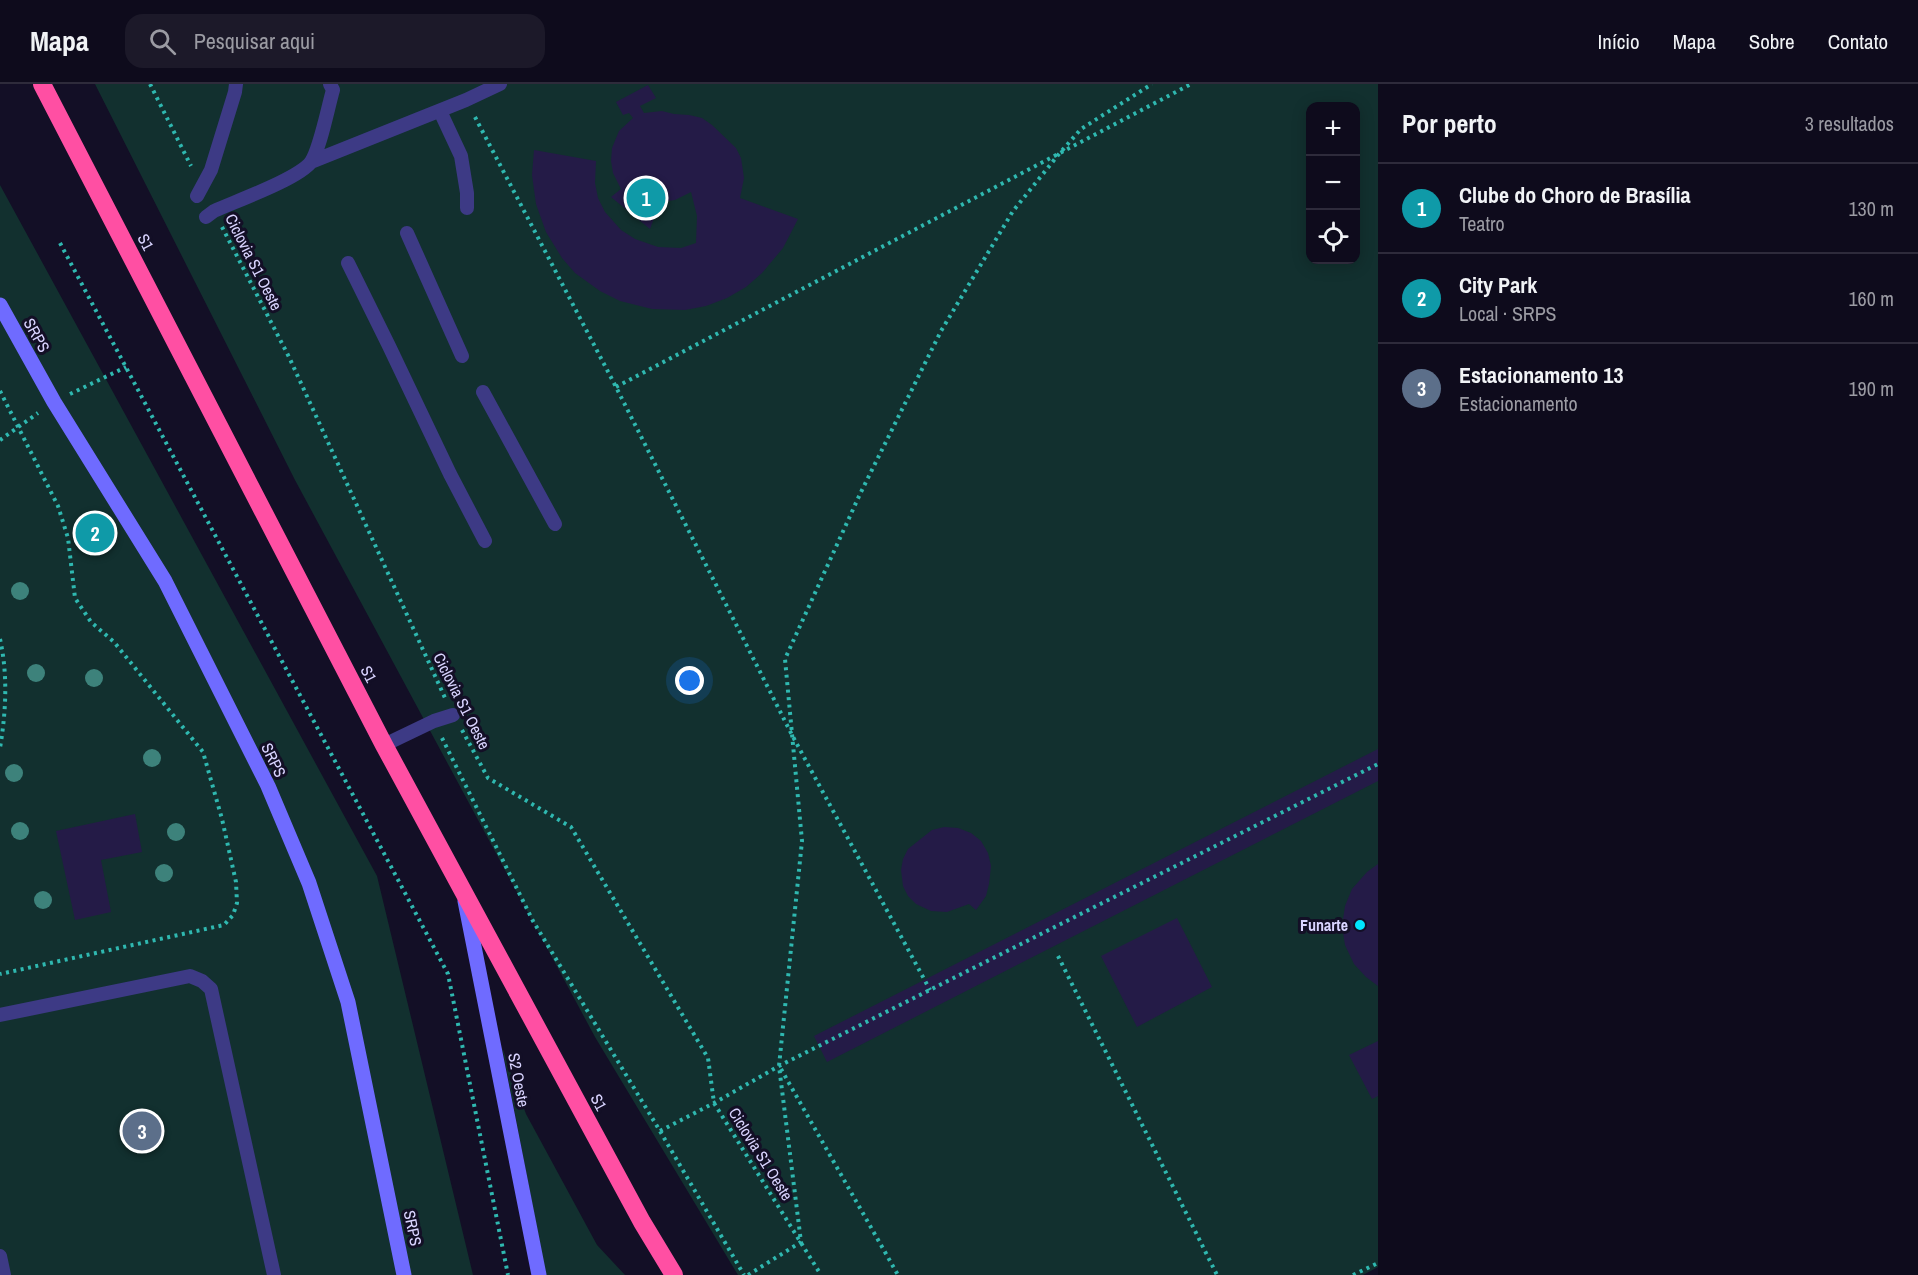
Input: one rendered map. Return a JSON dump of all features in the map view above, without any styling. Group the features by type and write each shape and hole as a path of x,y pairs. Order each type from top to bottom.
{"highway":[{"name":"S1","path":"42,84 384,745 642,1222 674,1275"}],"main road":[{"name":"SRPS","path":"0,305 54,402 165,581 268,786 309,883 348,1002 404,1275"},
{"name":"S2 Oeste","path":"463,892 539,1275"}],"lane":[{"path":"200,192 211,170 236,84"},
{"path":"210,214 292,177 311,162 440,111 500,84"},
{"path":"311,162 320,141 336,86"},
{"path":"440,111 461,156 467,208"},
{"path":"407,233 462,356"},
{"path":"348,263 485,542"},
{"path":"483,392 555,524"},
{"path":"384,745 453,714"},
{"path":"0,1015 190,976 202,981 211,989 274,1275"},
{"path":"0,1256 4,1275"}],"path":[{"path":"150,84 200,192"},
{"path":"434,721 533,921 746,1275 801,1242 779,1066 802,841 785,659 860,494 941,331 1013,211 1082,129 1152,84"},
{"path":"616,387 1191,84"},
{"path":"466,100 616,387 792,735 930,990"},
{"name":"Ciclovia S1 Oeste","path":"210,214 289,357 453,714 488,778 571,827 708,1058 714,1103 821,1275"},
{"path":"60,243 448,974 508,1275"},
{"path":"0,391 57,506 68,538 75,598 91,622 114,642 203,752 222,819 236,882 237,903 233,915 224,925 0,974"},
{"path":"0,639 5,662 4,724 0,748"},
{"path":"660,1131 779,1066 1378,764"},
{"path":"1058,956 1217,1275"},
{"path":"779,1066 898,1275"},
{"path":"1353,1275 1378,1263"}],"green space":[{"path":"95,84 1378,84 1378,1267 1363,1275 738,1275 595,1037 295,480"},
{"path":"0,185 377,876 473,1275 0,1275"},
{"path":"502,1047 526,1114 597,1245 625,1275 546,1275"}],"building":[{"path":"648,85 656,98 640,106 644,113 662,111 702,118 736,148 741,158 744,178 740,198 798,219 783,248 762,273 746,287 706,306 685,310 652,309 620,301 600,291 575,273 562,258 546,232 536,204 532,175 534,150 596,161 595,183 598,198 605,212 621,230 635,239 658,247 681,248 696,243 697,216 691,192 675,200 660,202 650,229 611,197 621,189 613,173 612,148 619,131 633,118 629,113 623,115 616,102"},
{"path":"1378,749 1378,781 827,1062 814,1036"},
{"path":"135,814 142,852 101,860 111,912 75,920 56,831"},
{"path":"944,827 958,828 971,833 981,841 988,853 991,866 989,884 986,896 976,910 969,904 947,912 931,911 916,904 908,896 903,886 901,870 908,849 932,830"},
{"name":"Funarte","path":"1378,864 1378,986 1354,964 1345,945 1342,926 1345,906 1352,889 1367,872"},
{"path":"1177,918 1212,987 1137,1027 1101,956"},
{"path":"1378,1041 1378,1096 1372,1099 1349,1055"}],"place":[{"name":"Clube do Choro de Brasília","path":"646,198"},
{"name":"City Park","path":"95,533"},
{"name":"Funarte","path":"1360,925"},
{"name":"Estacionamento 13","path":"142,1131"}]}
